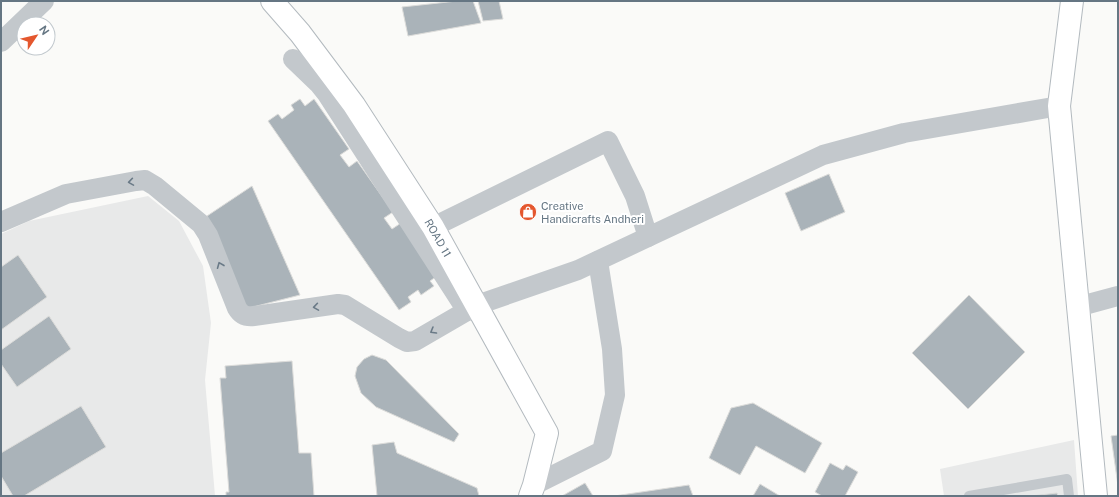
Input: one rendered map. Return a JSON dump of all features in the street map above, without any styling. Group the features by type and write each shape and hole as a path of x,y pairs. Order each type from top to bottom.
{"street":[{"path":"1,29 30,1"},
{"path":"1,42 44,1"},
{"name":"ROAD 11","path":"272,1 300,33 354,104 433,227 472,308 547,433 532,491"},
{"path":"1072,1 1059,106 1096,496"},
{"path":"293,59 319,84 327,94 472,308"},
{"path":"1,222 66,194 136,180 145,180 204,227 238,308 244,315 248,317 338,304 345,305 399,338 412,342 472,308 578,270 823,155 904,133 1059,106"},
{"path":"433,227 608,140 635,196 648,237"},
{"path":"532,491 602,450 615,395 612,349 598,261"},
{"path":"1077,307 1118,296"}],"lane":[{"path":"969,496 1067,479 1070,496"}],"shaded area":[{"path":"148,196 179,221 203,266 211,323 205,380 215,496 1,496 1,234 29,221"},
{"path":"1074,440 1078,496 944,496 940,469"}],"building":[{"path":"457,1 473,1 481,23 408,36 402,7"},
{"path":"478,1 499,1 503,19 483,21"},
{"path":"300,99 305,106 314,99 349,149 340,155 349,167 357,161 393,212 384,218 392,229 401,223 437,276 430,281 434,286 421,295 418,290 408,297 411,302 399,310 268,121 278,114 282,119 294,110 291,105"},
{"path":"829,174 845,212 801,231 785,193"},
{"path":"252,186 300,295 245,309 207,216"},
{"path":"18,255 47,297 1,330 1,267"},
{"path":"969,295 1025,352 968,409 912,353"},
{"path":"49,316 71,349 17,387 1,364 1,350"},
{"path":"372,355 386,360 459,434 454,442 376,407 361,393 355,376 357,367 364,359"},
{"path":"292,361 299,453 311,453 314,496 226,496 226,492 229,492 220,378 226,378 225,366"},
{"path":"753,403 822,443 805,473 756,446 740,475 709,458 731,408"},
{"path":"81,406 106,447 24,496 13,496 1,476 1,453"},
{"path":"1118,435 1118,486 1111,436"},
{"path":"394,442 397,453 477,488 479,496 377,496 372,445"},
{"path":"830,463 843,470 846,465 858,472 845,496 822,496 815,492"},
{"path":"585,483 593,496 562,496"},
{"path":"760,484 780,496 753,496"},
{"path":"689,485 693,496 614,496"},
{"path":"1057,493 1058,496 1031,496"}],"place":[{"name":"Creative Handicrafts Andheri","path":"528,212"}]}
